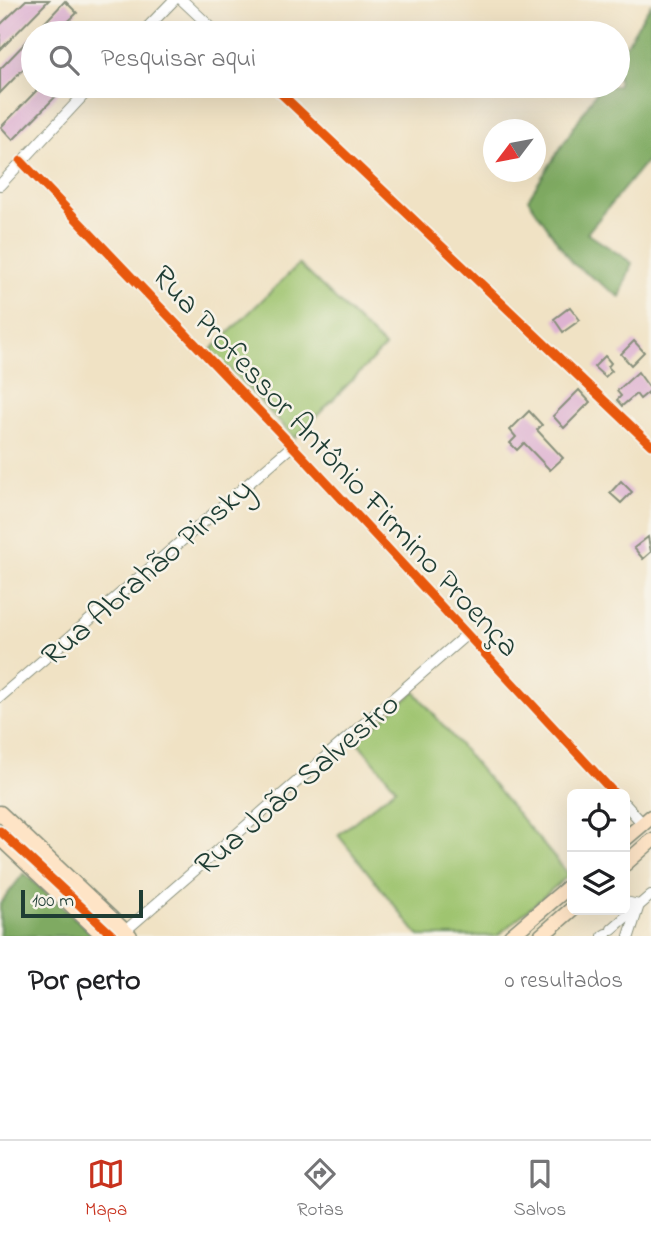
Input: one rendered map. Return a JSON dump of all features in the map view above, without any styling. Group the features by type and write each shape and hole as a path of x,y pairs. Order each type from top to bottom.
{"main road":[{"path":"0,813 128,933"},
{"path":"630,835 647,820"},
{"path":"0,838 104,936"},
{"path":"630,860 651,841"},
{"path":"511,936 567,888"},
{"path":"541,936 567,913"}],"street":[{"path":"154,21 174,0"},
{"path":"182,0 204,21"},
{"path":"0,185 81,98"},
{"path":"286,98 651,445"},
{"name":"Rua Professor Antônio Firmino Proença","path":"21,161 292,446 610,789"},
{"name":"Rua Abrahão Pinsky","path":"0,697 292,446"},
{"name":"Rua João Salvestro","path":"128,933 466,635"},
{"path":"630,808 647,820"},
{"path":"609,932 651,895"},
{"path":"630,903 639,905"},
{"path":"609,932 620,929 628,936 639,905"},
{"path":"609,932 616,915"}],"green space":[{"path":"651,4 651,156 587,233 632,263 620,297 572,263 528,199 539,182 546,182 546,171 592,98 630,98 630,38"},
{"path":"299,264 385,347 295,438 211,350"},
{"path":"415,692 567,873 567,877 497,936 419,936 338,835 396,788 357,741"},
{"path":"24,873 95,936 0,936 0,904"}],"building":[{"path":"26,0 49,0 28,21 21,21 21,29 0,50 0,25"},
{"path":"65,1 77,13 69,21 46,21"},
{"path":"21,47 21,71 0,93 0,69"},
{"path":"29,98 54,98 13,140 1,127"},
{"path":"570,307 580,320 563,332 554,319"},
{"path":"634,341 644,352 631,365 621,354"},
{"path":"605,356 611,363 608,367 612,371 605,377 594,367"},
{"path":"638,372 651,390 640,399 636,394 622,406 617,400 621,396 617,391"},
{"path":"579,390 590,402 564,428 553,416"},
{"path":"529,411 542,425 537,430 563,458 550,470 524,443 517,450 510,443 516,437 510,430"},
{"path":"621,481 632,492 621,503 610,493"},
{"path":"648,537 651,552 643,559 634,548"}],"cycle path":[{"path":"286,98 651,445"},
{"path":"21,161 301,455 610,789"},
{"path":"0,831 113,936"}]}
